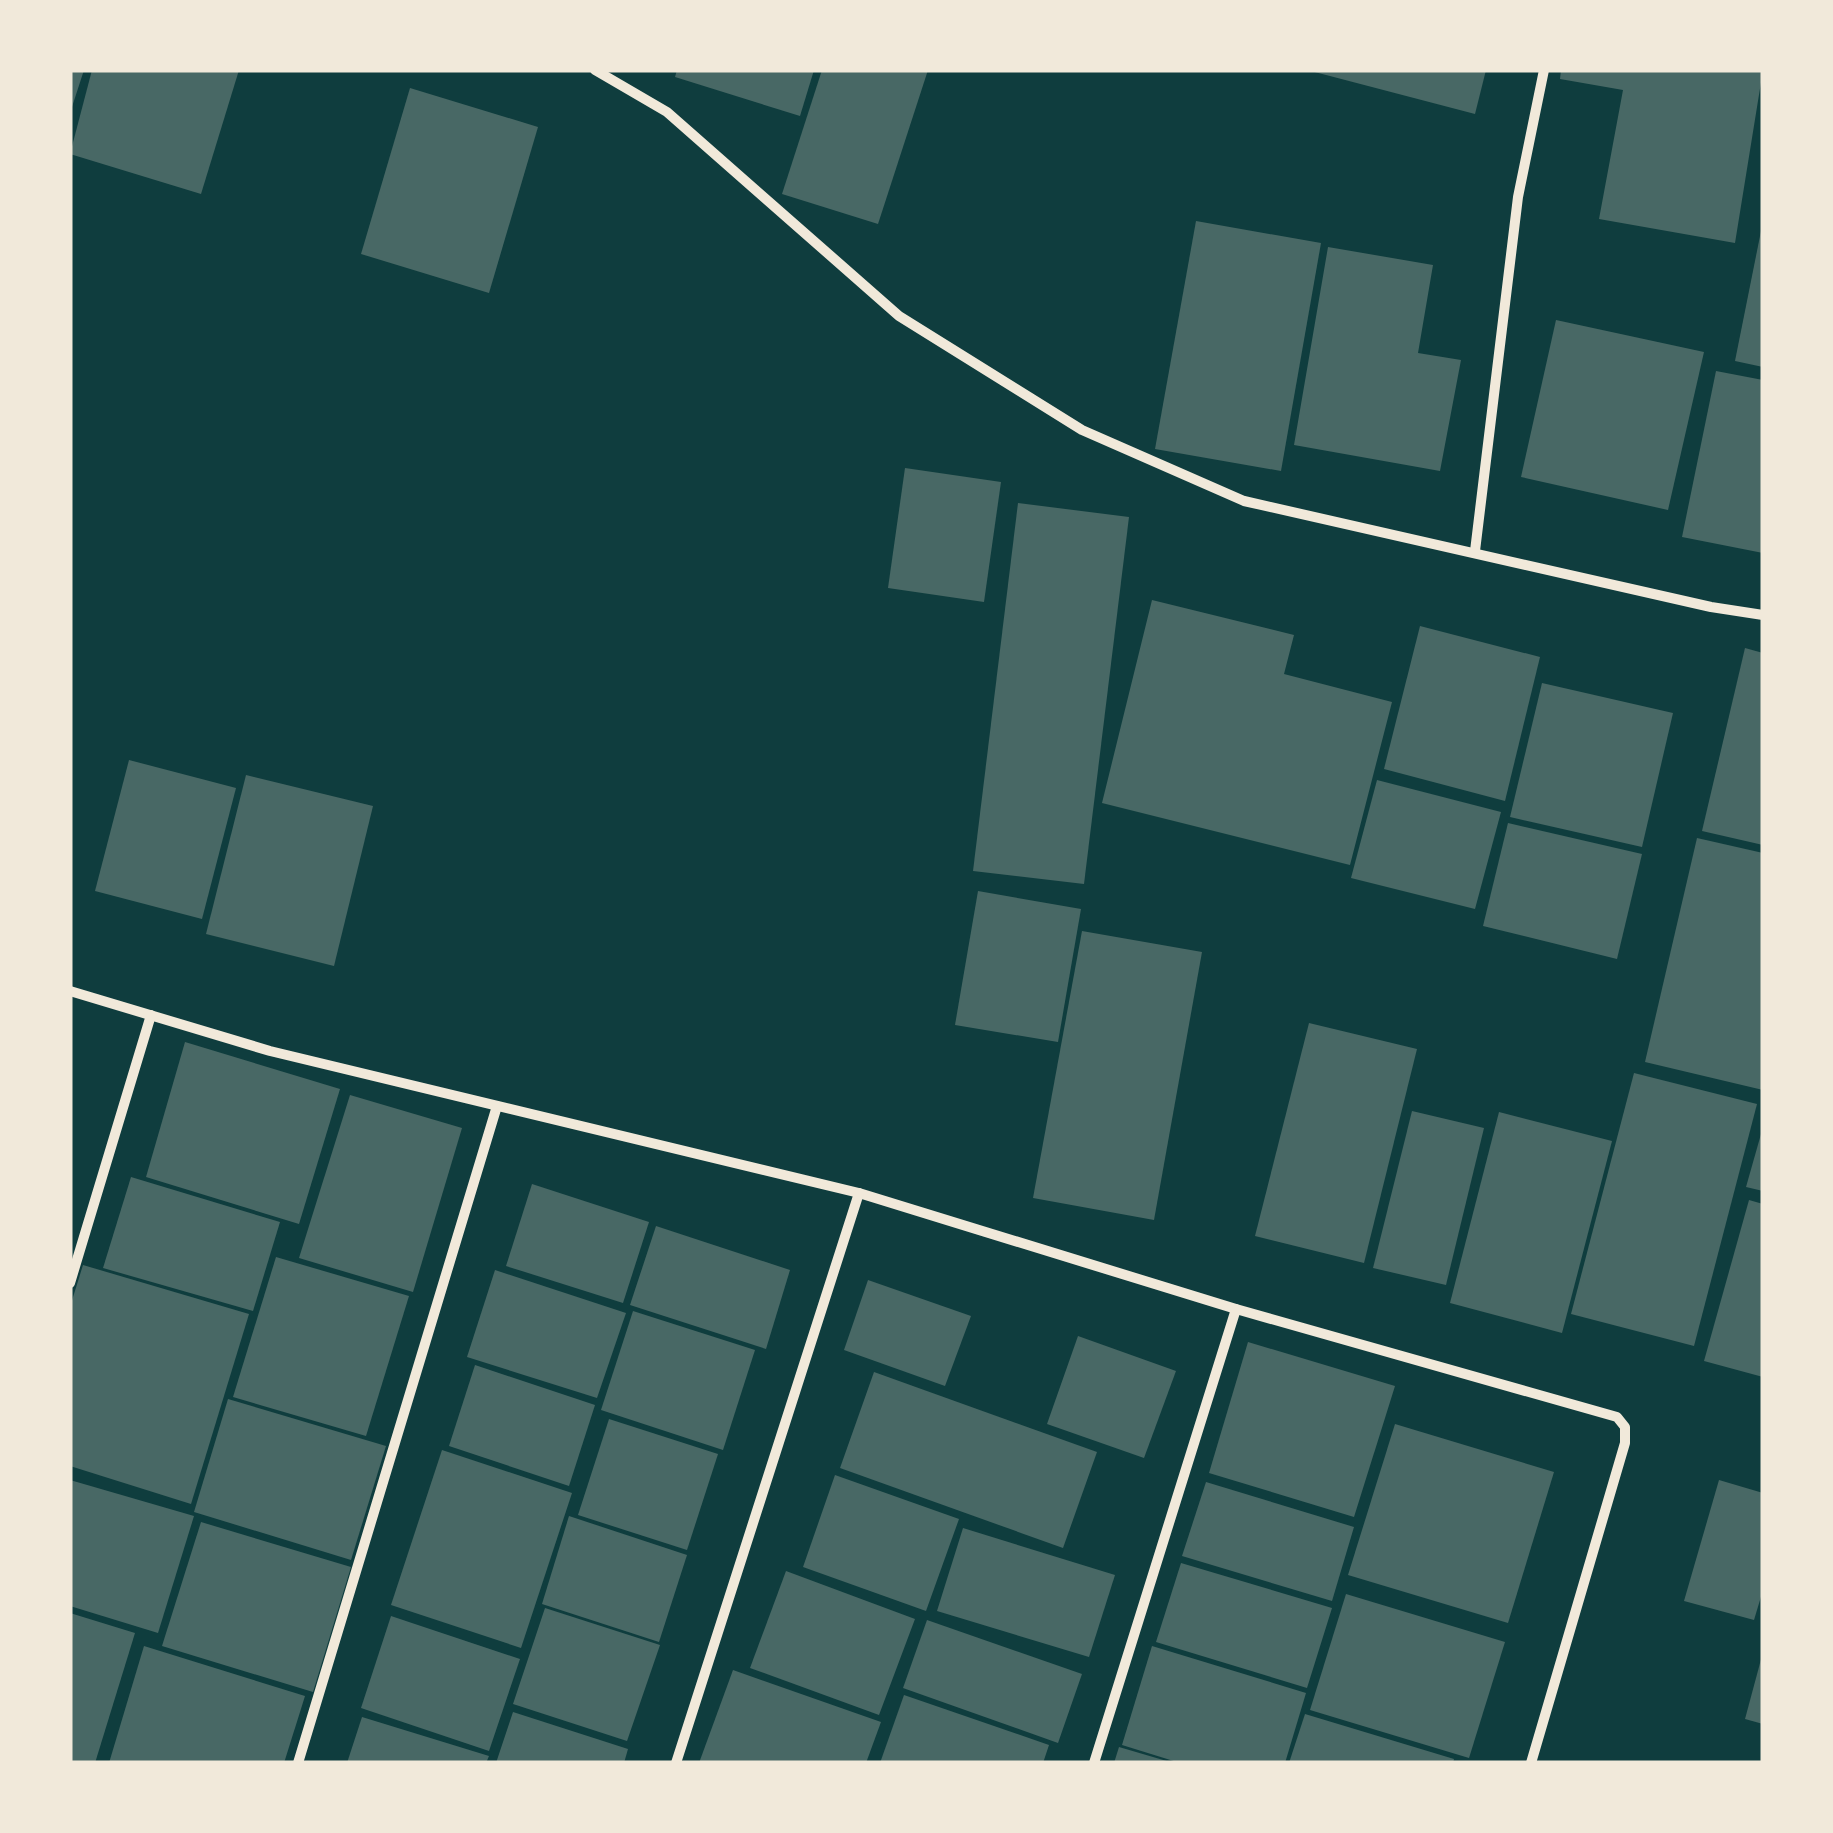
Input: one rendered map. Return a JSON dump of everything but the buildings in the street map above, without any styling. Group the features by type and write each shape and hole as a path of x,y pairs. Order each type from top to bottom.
{"street":[{"path":"595,70 667,112 898,316 1082,430 1244,502 1710,607 1763,614"},
{"path":"1474,551 1518,197 1544,70"},
{"path":"70,991 270,1051 859,1194 1236,1309 1617,1417 1626,1427 1626,1443 1531,1763"},
{"path":"70,1284 151,1015"},
{"path":"298,1763 497,1106"},
{"path":"676,1763 859,1194"},
{"path":"1094,1763 1236,1309"}]}
